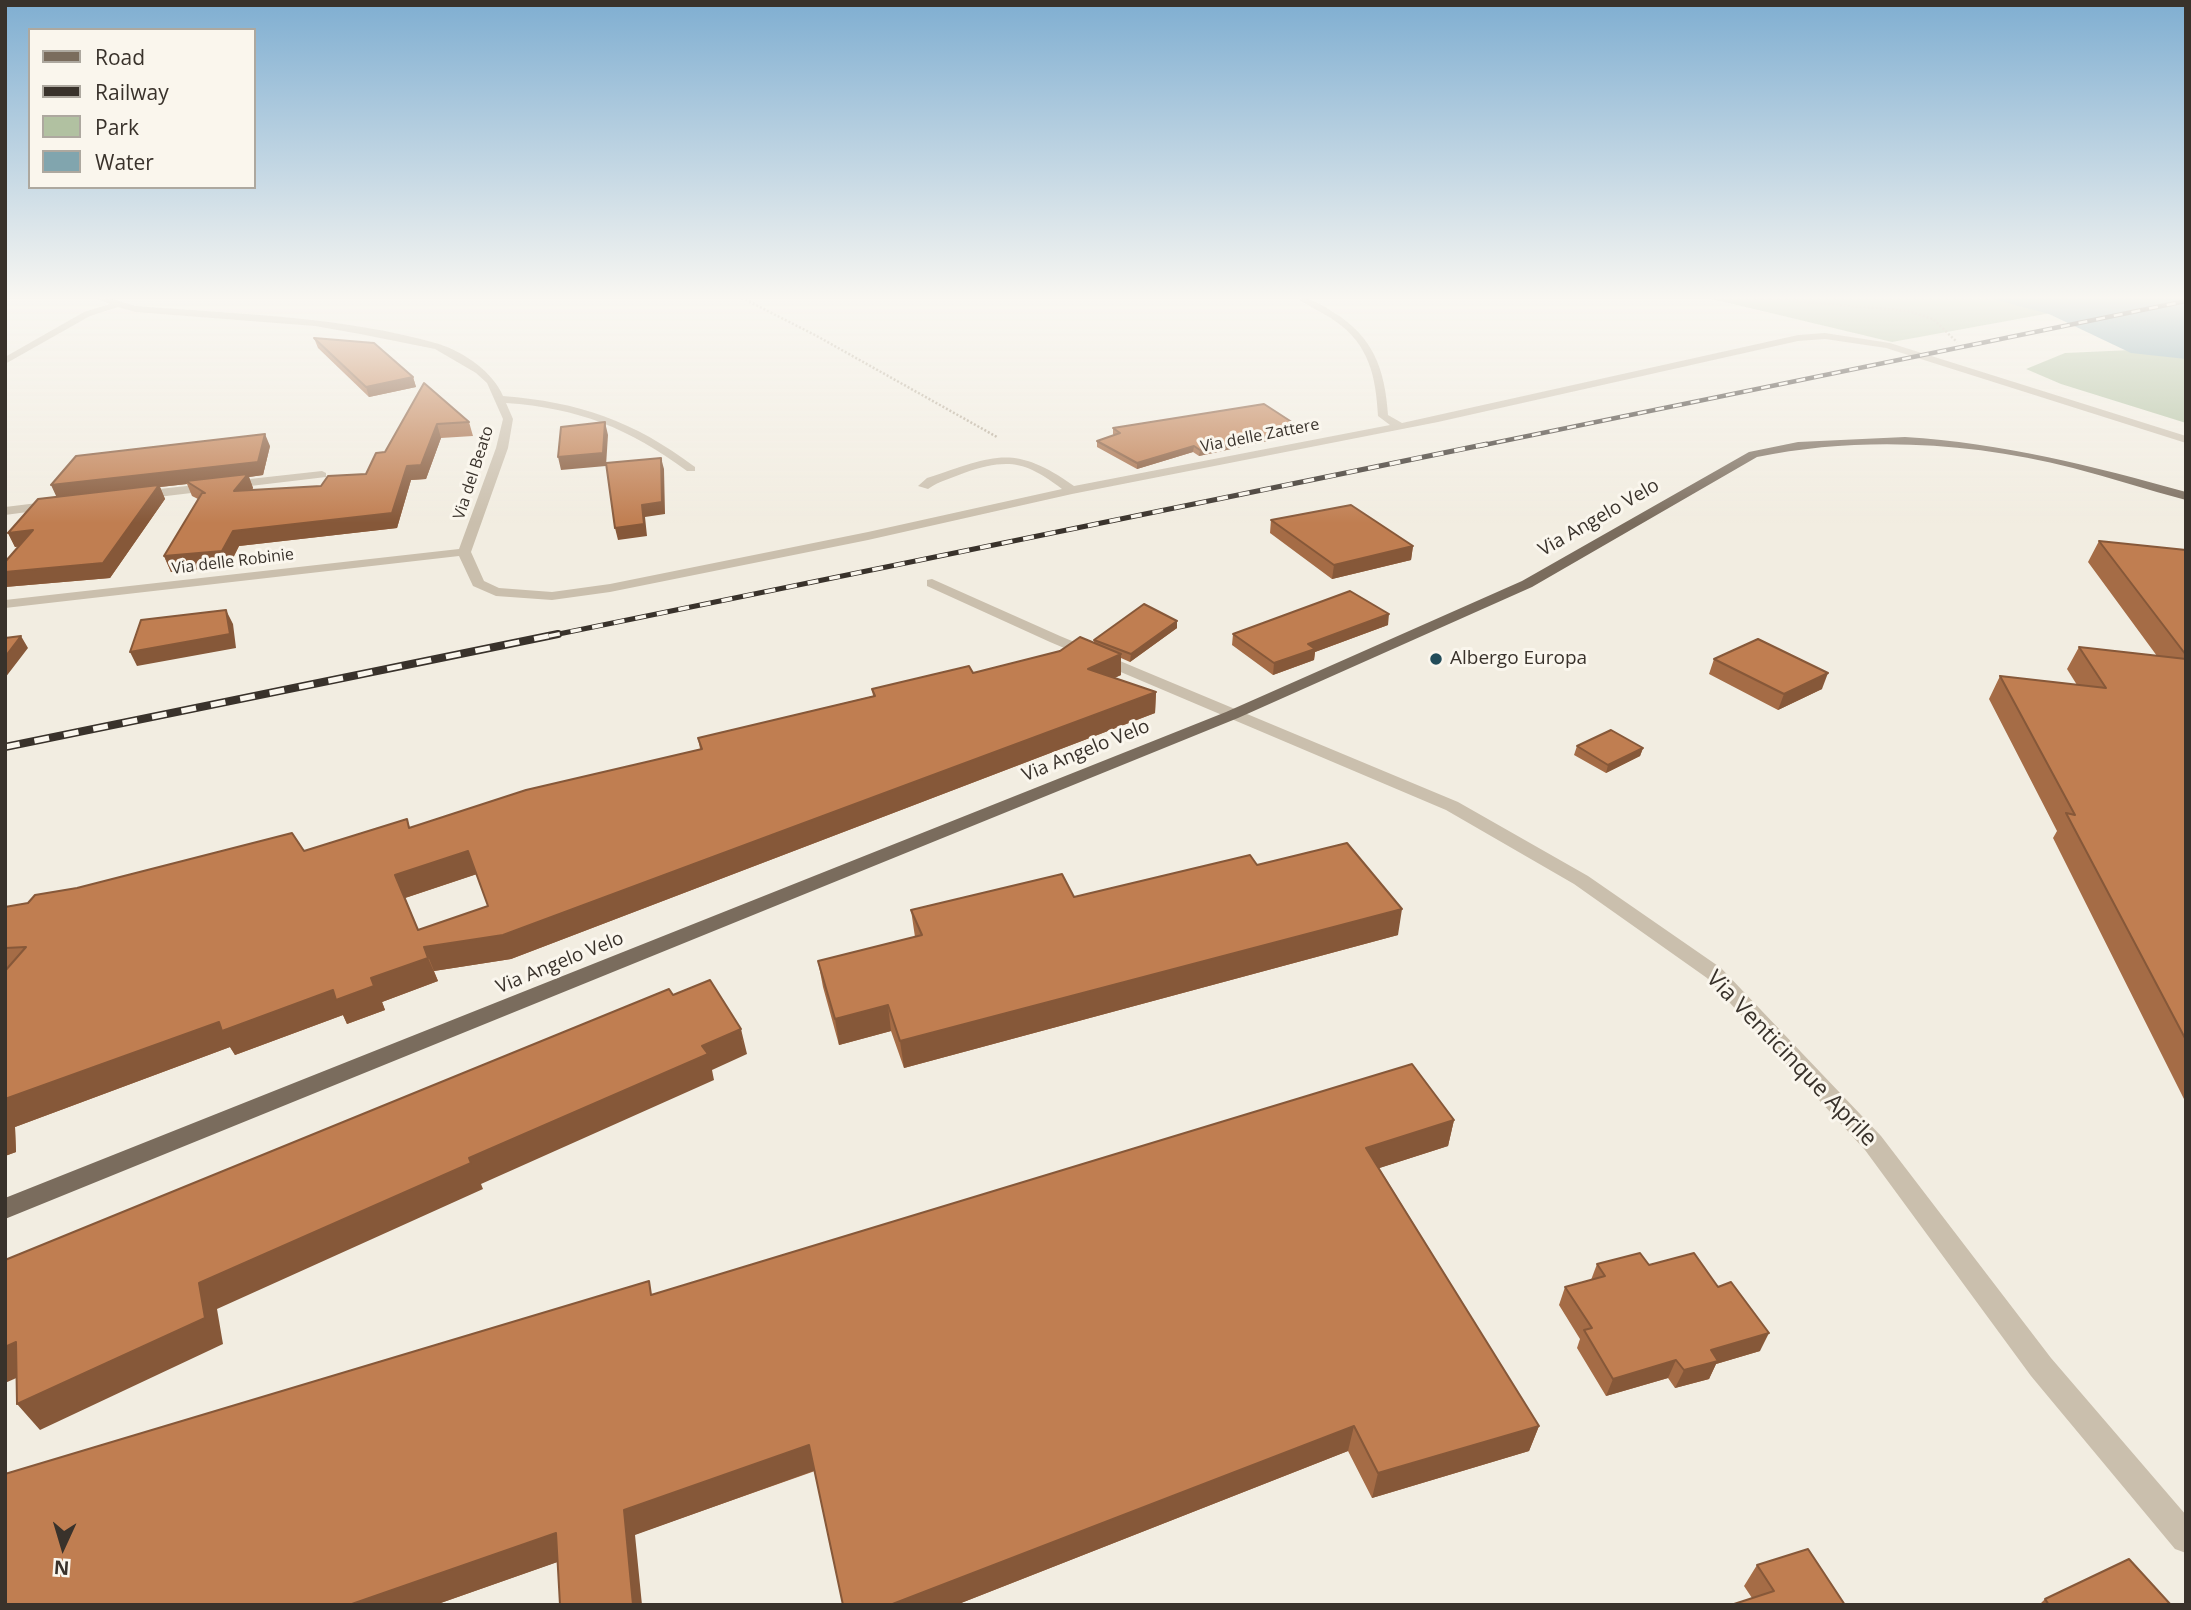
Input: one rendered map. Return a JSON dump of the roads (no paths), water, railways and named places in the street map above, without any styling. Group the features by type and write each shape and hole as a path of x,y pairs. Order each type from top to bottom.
{"main road":[{"name":"Via Angelo Velo","path":"5,1209 1232,715 1527,584 1753,454 1798,445 1905,440 1963,444 2072,464 2186,496"}],"street":[{"name":"Via del Beato","path":"464,552 502,448 508,419 492,382 482,373"},
{"path":"1378,373 1382,384 1382,416 1400,426"},
{"name":"Via delle Zattere","path":"464,552 478,583 496,592 552,596 622,585 868,536 1072,490 1400,426 1648,373"},
{"name":"Via delle Zattere","path":"1978,373 2186,440"},
{"path":"499,399 546,401 615,421 661,445 691,469"},
{"path":"924,486 932,481 998,461 1017,459 1042,469 1072,490"},
{"path":"125,497 322,475"},
{"path":"5,511 72,502"},
{"name":"Via delle Robinie","path":"5,604 464,552"},
{"name":"Via Venticinque Aprile","path":"932,583 1232,715 1452,806 1581,880 1714,974 1873,1143 2041,1367 2186,1538"}],"railway":[{"path":"1479,446 1834,373"},
{"path":"549,636 1487,444"},
{"path":"5,747 558,634"}],"place":[{"name":"Albergo Europa","path":"1436,659"}]}
